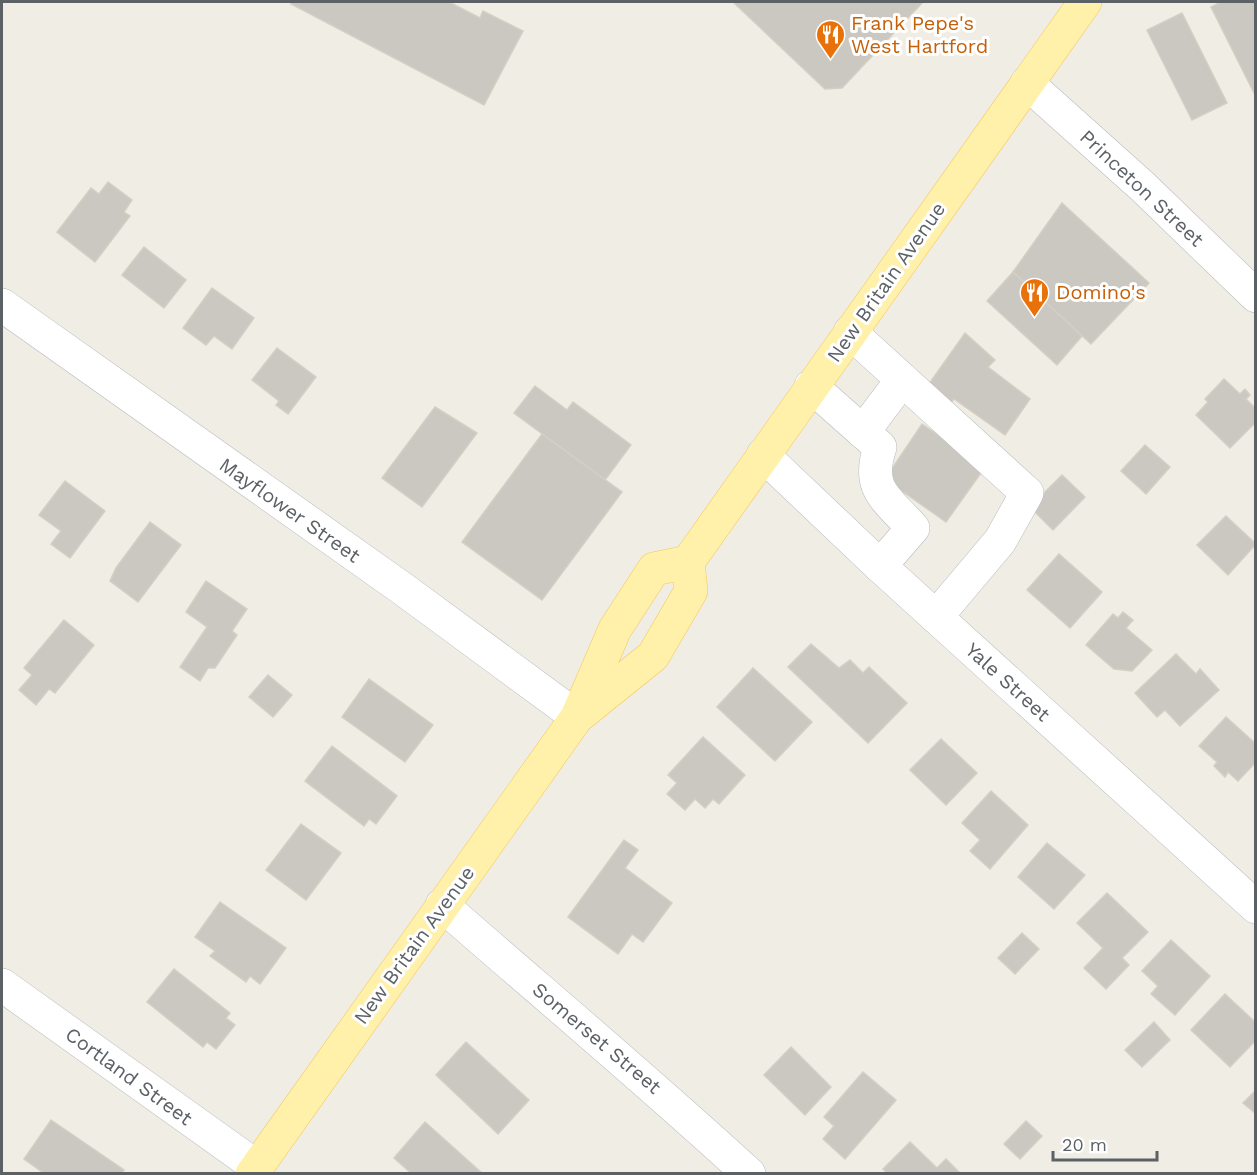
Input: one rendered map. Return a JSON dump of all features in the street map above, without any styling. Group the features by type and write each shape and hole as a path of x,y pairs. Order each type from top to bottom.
{"main road":[{"name":"New Britain Avenue","path":"577,717 653,656 691,591 688,562 1085,2"},
{"name":"New Britain Avenue","path":"254,1170 577,717 615,629 654,569 688,562"}],"street":[{"name":"Princeton Street","path":"1027,83 1142,186 1256,296"},
{"name":"Mayflower Street","path":"2,305 403,589 577,717"},
{"path":"850,332 1027,494 1000,541 936,617"},
{"path":"863,432 902,380"},
{"path":"811,386 880,447 873,468 876,487 913,528 880,566"},
{"name":"Yale Street","path":"763,455 880,566 1256,908"},
{"name":"Somerset Street","path":"442,905 598,1042 652,1085 749,1173"},
{"name":"Cortland Street","path":"2,985 254,1170"}],"building":[{"path":"292,2 449,2 480,18 483,11 523,31 484,105 291,4"},
{"path":"733,2 923,2 842,88 825,89"},
{"path":"1221,2 1256,2 1256,97 1211,7"},
{"path":"1182,13 1227,103 1192,120 1147,30"},
{"path":"108,182 132,200 124,212 130,216 95,262 57,232 91,188 99,194"},
{"path":"1062,203 1149,283 1091,344 1013,272"},
{"path":"144,247 186,280 164,308 122,275"},
{"path":"1013,272 1082,336 1057,365 987,301"},
{"path":"212,288 254,318 232,349 214,336 206,345 183,328"},
{"path":"965,333 995,360 988,367 1030,399 1005,435 954,399 949,405 926,388"},
{"path":"277,348 316,377 288,414 276,405 279,401 252,380"},
{"path":"1224,379 1240,394 1245,389 1250,395 1246,399 1256,409 1256,422 1230,448 1196,415 1208,402 1205,399"},
{"path":"535,386 567,410 573,402 631,445 605,480 514,413"},
{"path":"435,407 477,433 422,507 382,478"},
{"path":"922,424 963,452 983,470 946,522 885,479"},
{"path":"542,434 622,492 542,600 462,542"},
{"path":"1145,445 1170,467 1146,494 1121,471"},
{"path":"1062,475 1085,497 1053,530 1030,507"},
{"path":"65,481 105,511 70,558 51,544 61,531 39,515"},
{"path":"1226,516 1256,544 1228,575 1197,545"},
{"path":"150,522 181,545 138,602 110,581 116,568"},
{"path":"1059,554 1102,592 1070,628 1027,590"},
{"path":"206,581 247,609 232,631 237,635 215,668 208,668 200,681 180,667 207,627 186,612"},
{"path":"1123,612 1133,620 1126,628 1152,650 1132,671 1114,669 1086,645 1113,614 1118,618"},
{"path":"64,620 94,645 55,693 49,689 36,705 19,690 32,675 24,668"},
{"path":"811,644 839,668 850,660 863,673 869,667 907,703 868,743 788,667"},
{"path":"1176,654 1196,674 1200,669 1219,690 1180,726 1165,710 1157,717 1135,693"},
{"path":"753,668 812,722 775,761 717,707"},
{"path":"268,675 292,695 273,717 249,697"},
{"path":"369,679 433,725 405,762 342,717"},
{"path":"1226,717 1256,744 1256,762 1238,781 1228,772 1225,777 1214,766 1217,762 1199,746"},
{"path":"703,737 745,775 719,804 713,799 705,808 695,799 685,810 667,794 677,783 668,775"},
{"path":"941,739 977,773 946,805 910,770"},
{"path":"332,746 397,796 376,824 369,819 364,826 305,781"},
{"path":"991,791 1028,825 990,869 970,851 980,840 962,823"},
{"path":"301,824 341,853 306,900 266,870"},
{"path":"624,840 638,850 625,868 672,903 643,942 632,934 618,954 568,917"},
{"path":"1047,843 1085,875 1054,909 1018,877"},
{"path":"1107,893 1148,932 1122,958 1129,965 1106,989 1084,968 1103,948 1077,923"},
{"path":"220,902 286,948 260,984 250,976 246,982 210,956 215,951 195,937"},
{"path":"1022,933 1039,949 1015,974 998,958"},
{"path":"1171,940 1210,976 1175,1015 1151,994 1158,986 1142,971"},
{"path":"174,969 230,1013 226,1018 235,1025 216,1049 207,1042 203,1047 147,1002"},
{"path":"1225,994 1256,1023 1256,1040 1230,1067 1191,1030"},
{"path":"1154,1022 1170,1040 1142,1067 1125,1050"},
{"path":"466,1042 529,1100 498,1134 436,1075"},
{"path":"791,1047 831,1087 805,1115 764,1075"},
{"path":"863,1072 896,1100 845,1159 823,1139 834,1126 824,1117"},
{"path":"1256,1090 1256,1114 1243,1103"},
{"path":"51,1120 124,1170 121,1174 45,1174 24,1159"},
{"path":"1026,1121 1042,1136 1020,1159 1004,1144"},
{"path":"425,1122 483,1174 412,1174 394,1158"},
{"path":"910,1142 937,1168 946,1159 960,1173 888,1174 883,1169"}],"place":[{"name":"Frank Pepe's West Hartford","path":"830,60"},
{"name":"Domino's","path":"1035,318"}]}
